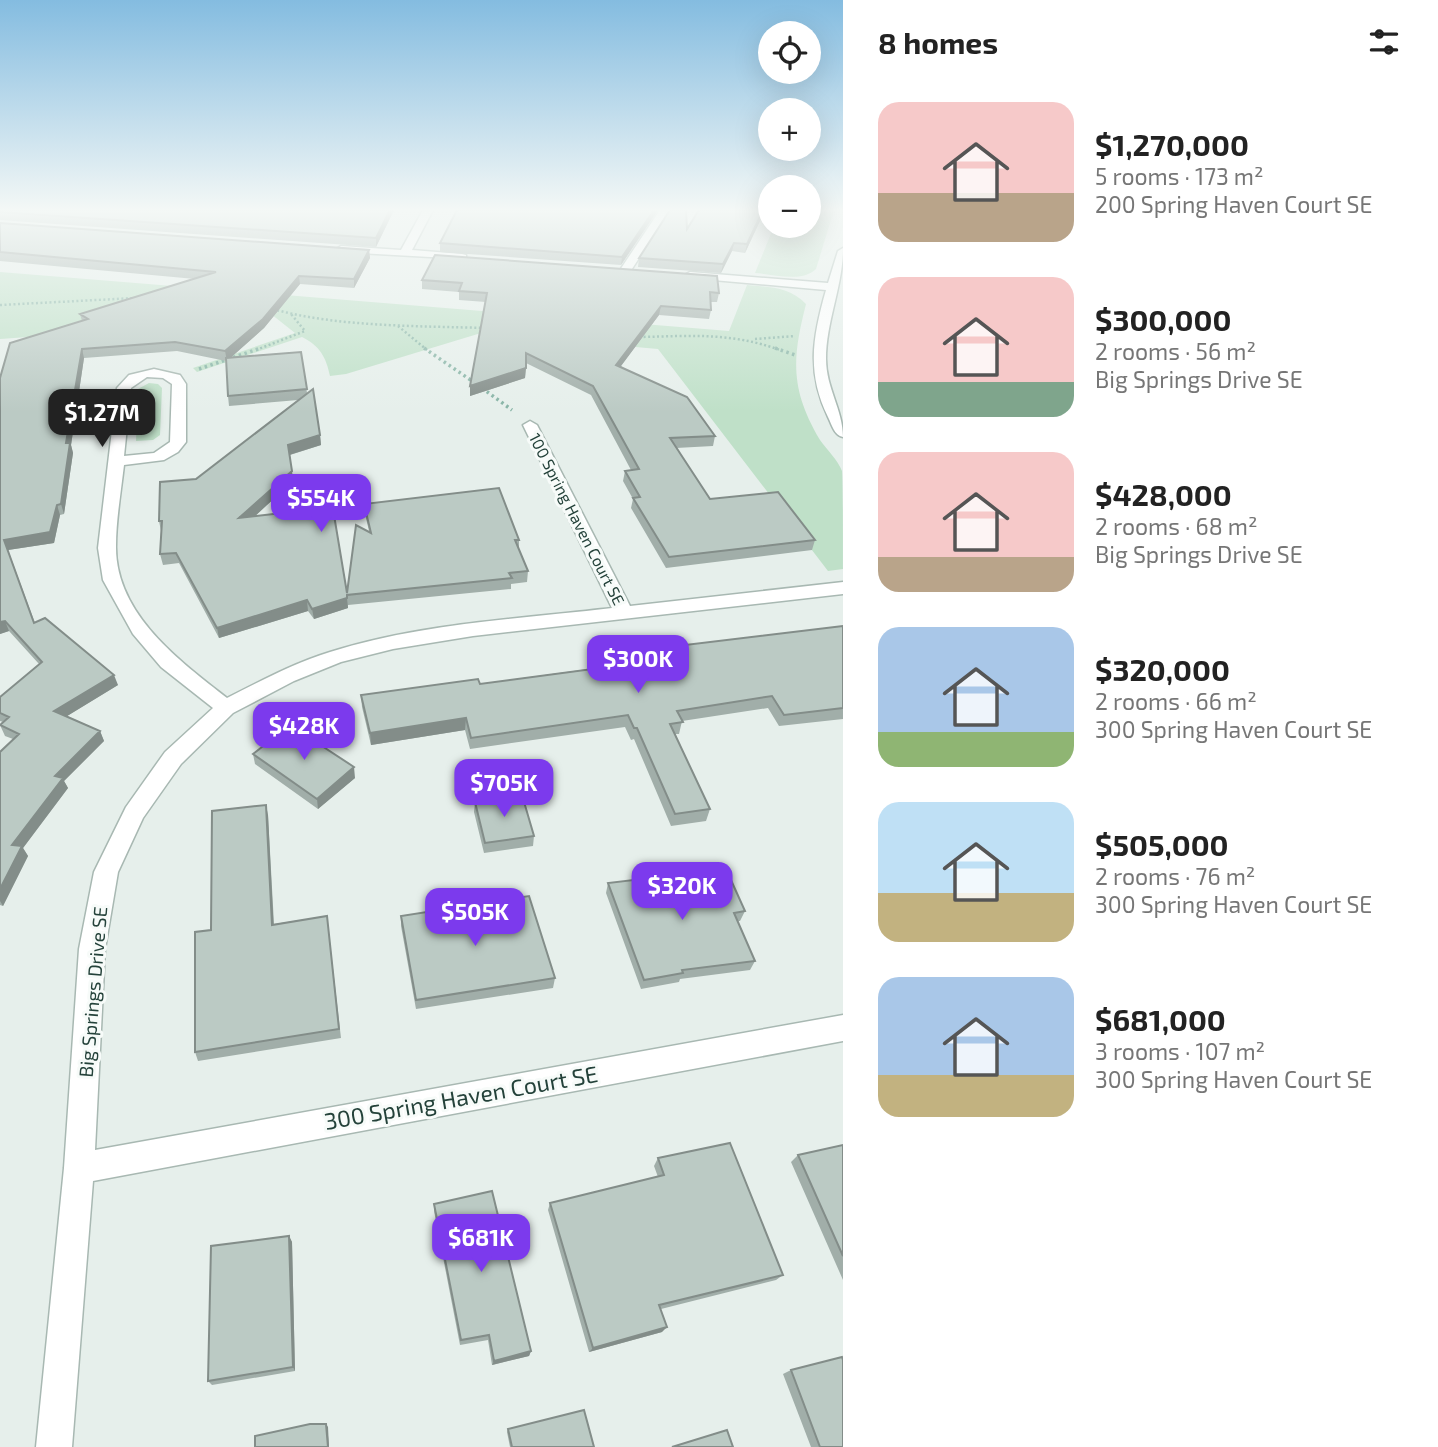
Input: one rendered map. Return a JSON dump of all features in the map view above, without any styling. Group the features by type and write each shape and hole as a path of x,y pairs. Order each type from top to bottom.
{"street":[{"path":"723,278 833,287"},
{"path":"836,278 819,364 824,391 843,433"},
{"path":"116,461 149,458 175,448 178,442 179,384 175,377 153,372 129,380 124,388 116,461 107,548 112,580 141,630 168,662 226,708"},
{"name":"100 Spring Haven Court SE","path":"530,425 624,613"},
{"name":"Big Springs Drive SE","path":"54,1447 79,1168 92,949 106,872 134,813 173,758 226,708 286,676 336,657 393,643 473,630 843,588"},
{"name":"300 Spring Haven Court SE","path":"79,1168 843,1028"}],"path":[{"path":"0,304 135,298"},
{"path":"263,307 291,314 397,325 494,327"},
{"path":"175,377 299,335 305,331 304,327 291,314"},
{"path":"397,325 410,338 504,403 530,425"},
{"path":"638,337 725,336 750,339 823,333"},
{"path":"750,339 819,364"}],"green space":[{"path":"0,278 68,278 729,331 747,285 786,291 806,304 796,358 796,374 803,405 820,440 842,471 843,569 828,571 658,349 481,333 346,374 330,376 321,353 302,337 197,372 193,368 295,333 271,314 141,303 28,337 0,339"},
{"path":"149,383 158,384 162,388 160,435 153,440 136,441 138,389"}],"building":[{"path":"198,278 298,278 263,319 225,351 175,342 82,349 66,443 70,443 61,504 57,505 50,532 4,540 34,623 45,618 114,675 54,711 100,731 55,776 63,778 12,845 22,846 0,889 0,752 19,734 0,725 9,717 0,713 0,697 42,662 5,621 0,622 0,378 10,343 88,319 80,314"},
{"path":"423,278 717,278 719,293 710,292 711,310 661,306 616,365 687,397 715,436 670,438 710,499 778,492 815,540 669,557 633,498 640,497 625,471 639,469 593,386 526,353 526,368 470,386 487,293 459,291 462,283 422,280"},
{"path":"301,352 307,389 228,396 226,358"},
{"path":"313,389 320,435 288,445 292,471 239,518 317,509 334,515 347,593 356,525 371,533 364,504 499,488 528,571 509,573 512,578 347,595 347,598 312,609 307,600 217,628 176,553 160,554 160,482 196,479"},
{"path":"843,626 843,708 784,715 772,696 677,711 683,722 670,724 710,809 675,814 637,728 634,728 628,715 471,738 466,718 370,733 361,695 478,679 480,684 593,669 592,660 662,652 660,648"},
{"path":"290,725 354,767 317,799 253,754"},
{"path":"522,795 534,836 485,843 475,802"},
{"path":"266,805 272,925 327,916 339,1029 195,1052 195,932 211,930 212,811"},
{"path":"726,869 745,911 734,913 755,961 682,970 683,973 644,980 608,883"},
{"path":"529,896 555,978 416,1000 401,916"},
{"path":"730,1143 783,1275 659,1305 667,1327 593,1348 550,1203 664,1175 658,1158"},
{"path":"843,1145 843,1256 798,1155"},
{"path":"492,1191 531,1351 494,1361 489,1335 461,1340 434,1204"},
{"path":"289,1236 293,1367 208,1381 211,1246"},
{"path":"842,1357 843,1447 820,1447 791,1370"},
{"path":"584,1410 594,1447 512,1447 508,1429"},
{"path":"310,1424 326,1424 328,1447 255,1447 255,1436"},
{"path":"727,1430 733,1447 672,1447"}]}
